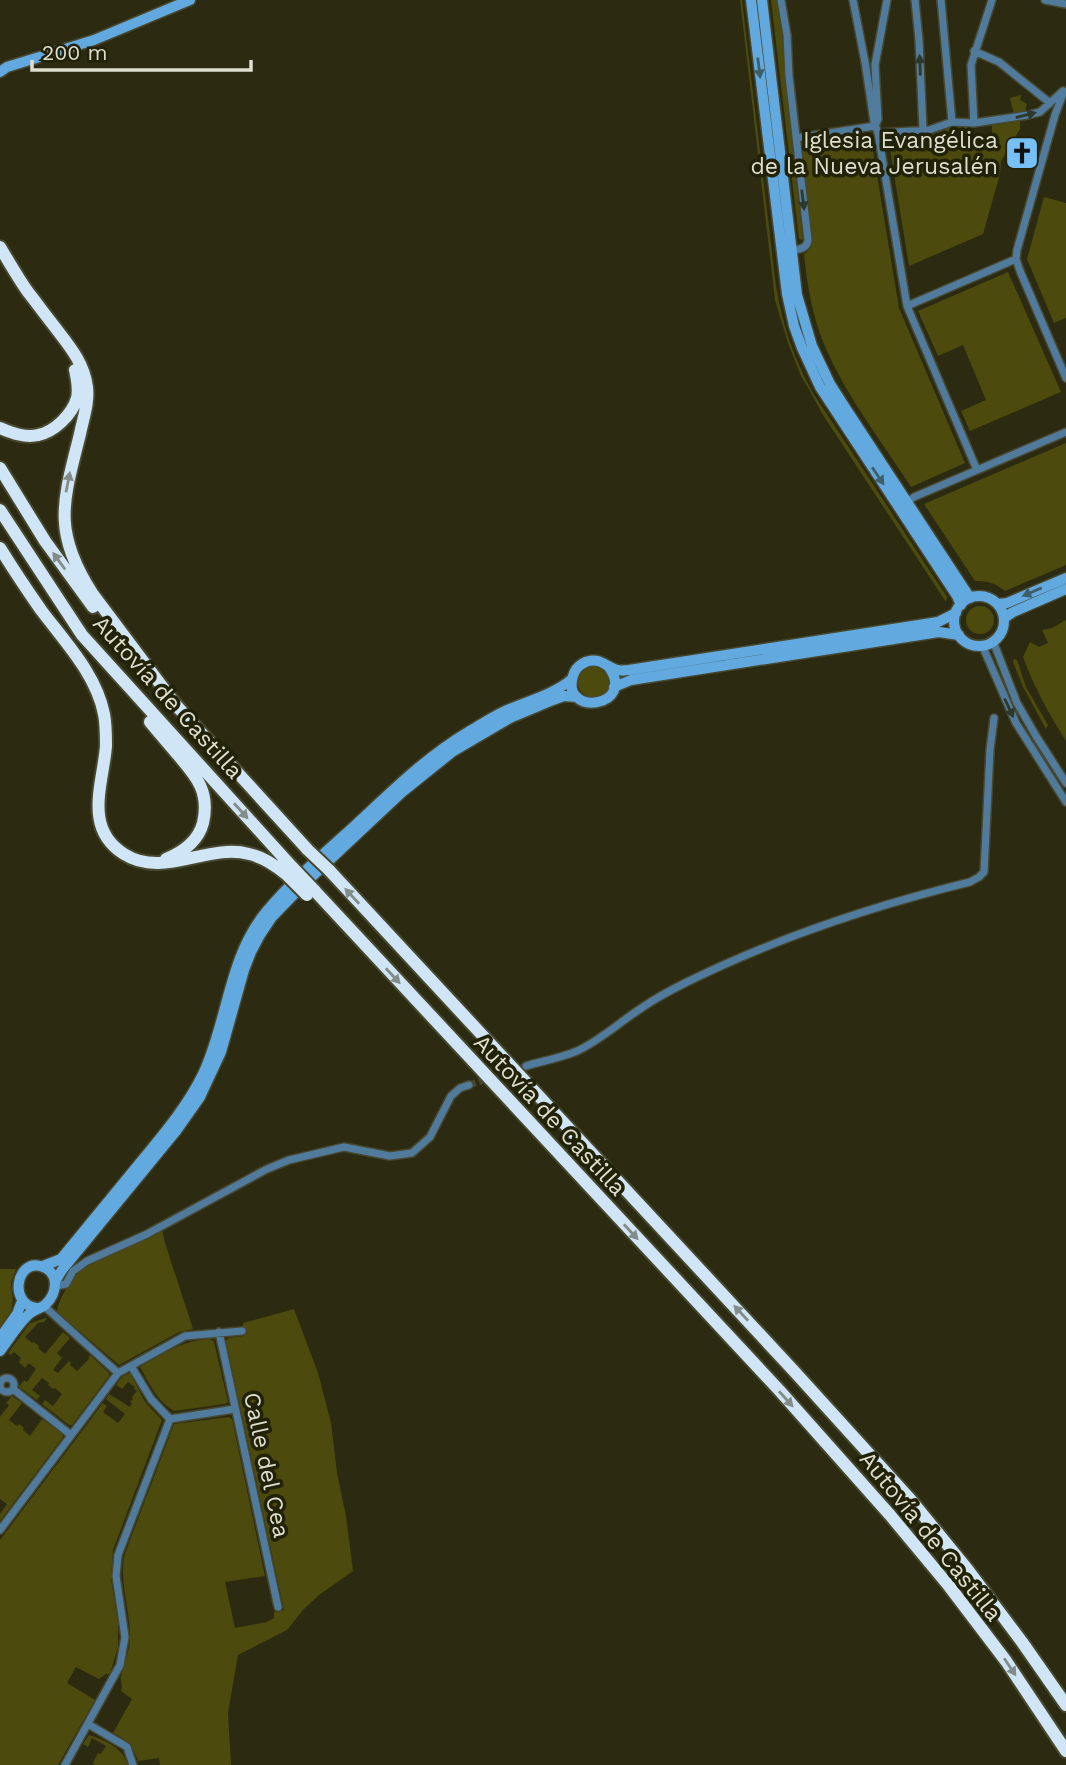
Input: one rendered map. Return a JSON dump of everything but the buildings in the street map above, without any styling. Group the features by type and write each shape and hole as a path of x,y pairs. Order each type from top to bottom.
{"highway":[{"path":"0,247 22,284 76,356 87,387 86,407 64,505 66,540 92,593 179,709"},
{"path":"0,428 13,434 37,436 50,431 71,411 77,398 76,373 72,359 51,324"},
{"name":"Autovía de Castilla","path":"0,468 45,541 85,597 179,709 885,1471 968,1570 1066,1705"},
{"path":"0,512 24,557 80,639 195,775 202,787 205,798 202,828 188,848 159,862"},
{"name":"Autovía de Castilla","path":"0,512 82,635 289,871 367,949 779,1390 890,1515 1006,1661 1066,1751"},
{"path":"0,548 39,608 89,675 100,697 106,746 98,809 107,837 125,855 149,863 182,861 214,853 246,853 289,871"}],"main road":[{"path":"2,69 94,40 190,0"},
{"path":"751,0 787,294 794,326 810,367 835,411 957,596 955,624 959,635 967,642 982,645 993,641 1002,631 1004,618 998,604"},
{"path":"762,0 797,295 805,325 820,364 844,406 970,598"},
{"path":"608,666 615,680 610,696 603,702 594,704 577,697 573,692 572,679 575,670 591,661 600,662 617,670 629,670 938,622 970,598 985,597 998,604 1007,603 1066,578"},
{"path":"1004,618 1066,589"},
{"path":"614,687 631,680 939,632 959,635"},
{"path":"43,1266 61,1259 170,1127 195,1090 219,1030 243,948 259,921 278,898 395,788 446,746 504,711 557,689 572,679"},
{"path":"0,1351 26,1316 50,1298 62,1270 176,1131 200,1097 221,1052 251,952 272,917 401,793 452,752 510,718 564,696 577,697"},
{"path":"0,1338 17,1314 22,1301 19,1287 24,1271 34,1265 43,1266 52,1272 56,1283"},
{"path":"22,1301 28,1306 40,1307"}],"street":[{"path":"781,0 787,35 807,240 804,248 792,251 782,260"},
{"path":"853,0 907,306 977,470"},
{"path":"877,129 875,65 887,0"},
{"path":"915,0 923,131"},
{"path":"941,0 952,122"},
{"path":"974,123 971,65 992,0"},
{"path":"1045,0 1066,4"},
{"path":"974,51 999,62 1055,109 1055,115"},
{"path":"796,138 877,129 923,131 952,122 974,123 1028,115 1040,111 1065,90"},
{"path":"1065,90 1055,115 1016,259 1066,379"},
{"path":"907,306 1016,259"},
{"path":"901,511 907,501 1066,432"},
{"path":"993,641 1017,703 1066,783"},
{"path":"982,645 1016,723 1066,802"},
{"path":"526,1066 574,1052 671,990 809,930 979,877 984,872 985,862 994,718"},
{"path":"56,1283 65,1284 73,1271 87,1261 147,1234 267,1169 289,1160 344,1147 379,1155 412,1153 430,1137 451,1096 460,1088 469,1085"},
{"path":"40,1307 118,1373"},
{"path":"0,1530 118,1373 185,1336 242,1331"},
{"name":"Calle del Cea","path":"219,1332 278,1607"},
{"path":"131,1366 150,1399 170,1419"},
{"path":"13,1389 71,1435"},
{"path":"170,1419 235,1409"},
{"path":"65,1765 120,1665 125,1637 116,1576 118,1555 170,1419"},
{"path":"88,1724 127,1747 133,1765"}],"shaded area":[{"path":"740,0 776,286 790,341 813,393 947,597 946,602 823,415 801,376 788,343 775,300"},
{"path":"771,0 777,0 781,21 802,240 799,239"},
{"path":"1021,95 1020,100 1027,104 1025,111 1014,114 1010,98"},
{"path":"1020,121 1020,129 1001,161 1000,174 983,234 909,266 888,137 928,136 949,128 968,126 976,146 992,144 992,125"},
{"path":"825,136 826,145 871,139 899,308 965,463 911,487 842,381 824,344 813,311 804,254 811,247 799,140"},
{"path":"1044,197 1066,203 1066,318 1054,323 1027,259"},
{"path":"1008,272 1061,392 970,431 961,411 986,400 963,345 938,356 918,311"},
{"path":"1066,443 1066,565 1005,591 991,583 975,581 924,504"},
{"path":"980,606 990,610 994,620 990,630 980,634 970,630 966,620 970,610"},
{"path":"1066,620 1066,741 1042,700 1023,657 1030,642 1039,647 1048,643 1042,630"},
{"path":"1014,659 1017,660 1026,687 1048,725 1046,729 1023,687"},
{"path":"594,666 606,670 610,682 606,694 594,698 582,694 578,682 582,670"},
{"path":"162,1229 193,1329 179,1332 119,1365 57,1312 58,1307 66,1289 82,1269"},
{"path":"0,1269 16,1269 11,1283 11,1311 0,1327"},
{"path":"294,1309 318,1373 331,1423 353,1571 319,1595 287,1630 238,1655 228,1713 231,1765 160,1765 159,1758 138,1761 129,1744 113,1733 132,1699 121,1691 121,1676 130,1639 123,1576 124,1556 174,1424 229,1417 232,1419 265,1576 225,1582 235,1628 267,1622 274,1618 274,1612 284,1610 226,1341 228,1338 243,1336 243,1323"},
{"path":"47,1318 25,1337 39,1346 45,1354 63,1332 70,1338 57,1353 62,1358 53,1370 58,1373 69,1361 77,1371 90,1355 109,1373 72,1425 42,1404 45,1400 53,1406 62,1394 48,1385 49,1383 42,1378 32,1390 40,1396 37,1400 19,1387 24,1380 27,1382 36,1369 29,1363 25,1368 19,1362 21,1358 14,1352 11,1355 8,1353 30,1323"},
{"path":"210,1339 214,1342 228,1402 174,1411 158,1397 140,1367 182,1345"},
{"path":"130,1373 145,1402 162,1420 113,1550 111,1579 118,1623 118,1647 110,1674 99,1679 76,1667 67,1683 95,1700 58,1765 0,1765 0,1540 103,1403 107,1406 103,1412 118,1423 125,1414 106,1399 109,1394 130,1407 130,1401 137,1391 135,1387 128,1382 122,1389 116,1385 122,1377"},
{"path":"12,1396 22,1403 9,1420 17,1426 19,1424 30,1436 42,1419 63,1437 0,1521 0,1514 7,1504 0,1499 0,1417"},
{"path":"89,1735 118,1749 128,1765 95,1765 93,1763 98,1753 101,1754 106,1746 92,1738 88,1747 83,1744"}],"tunnel":[{"path":"469,1085 526,1066"}],"place":[{"name":"Iglesia Evangélica de la Nueva Jerusalén","path":"1022,153"}]}
